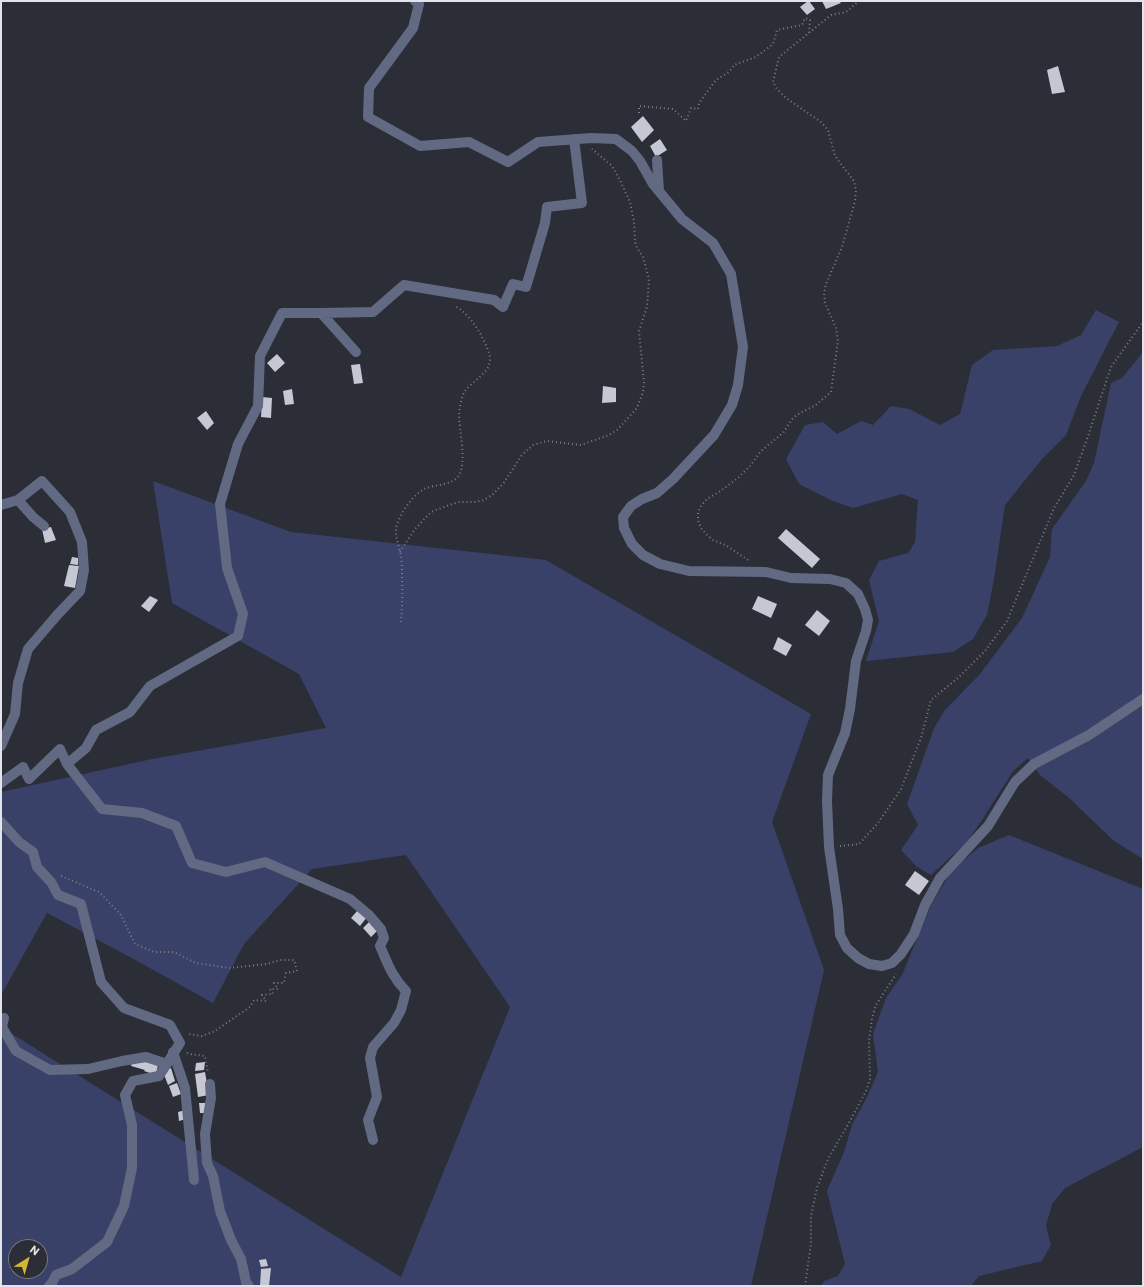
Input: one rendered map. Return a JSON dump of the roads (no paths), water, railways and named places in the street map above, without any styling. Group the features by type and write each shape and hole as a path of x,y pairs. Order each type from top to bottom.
{"street":[{"path":"408,1 417,2 413,28 369,88 368,117 420,146 469,142 508,162 538,142 591,138 616,139 632,151 640,161 653,184 682,219 713,243 732,274 743,347 738,385 732,405 714,436 673,479 657,493 642,499 631,506 623,517 624,528 632,544 643,555 660,564 689,571 766,572 791,578 830,579 846,583 858,594 865,608 868,620 856,661 850,709 845,733 828,775 829,847 838,909 840,935 847,948 858,958 869,964 882,966 892,963 901,954 914,934 925,905 940,878 988,826 1016,782 1034,764 1089,735 1143,699"},
{"path":"67,764 86,748 96,730 130,712 150,686 238,636 243,614 227,568 220,504 238,444 258,406 260,356 282,313 373,312 404,285 494,300 503,307 513,284 526,287 545,223 547,207 582,203 574,139"},
{"path":"657,160 659,191"},
{"path":"321,313 356,352"},
{"path":"1,505 18,500 42,481 70,512 82,542 84,570 80,591 28,649 18,683 15,714 1,746"},
{"path":"18,500 33,517 44,526"},
{"path":"1,783 24,767 29,779 60,748 67,764 102,809 142,813 176,826 192,863 226,872 264,862 350,899 368,915 381,929 384,938 380,946 388,966 396,981 406,991 401,1010 394,1024 374,1047 370,1058 377,1097 368,1120 373,1140"},
{"path":"1,822 19,842 32,852 36,867 51,882 58,895 81,904 101,982 124,1008 170,1025 180,1043 159,1076 133,1080 125,1095 132,1124 132,1168 124,1206 108,1242 72,1269 56,1274 49,1286"},
{"path":"4,1018 2,1027 16,1051 50,1070 88,1069 146,1057 167,1064"},
{"path":"173,1052 185,1088 194,1180"},
{"path":"210,1084 211,1098 205,1134 208,1163 213,1176 220,1211 231,1240 241,1259 246,1282 249,1286"}]}
